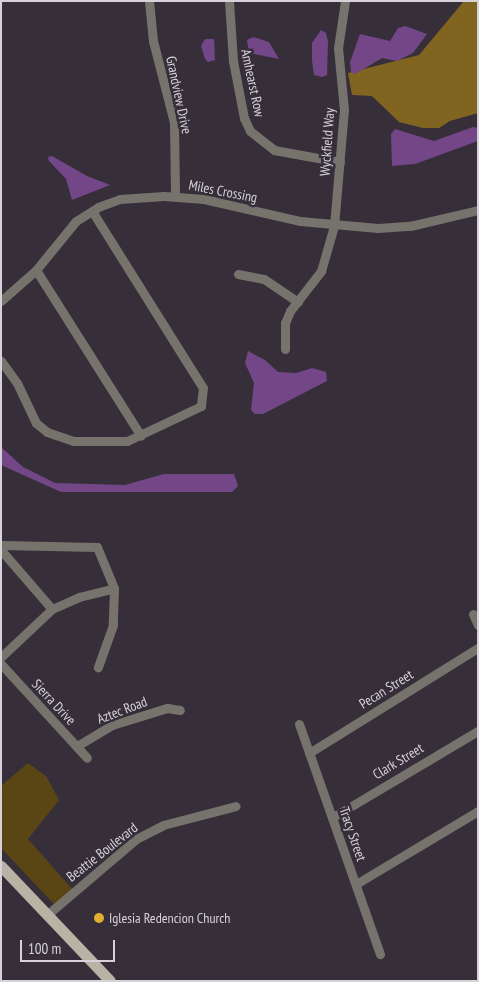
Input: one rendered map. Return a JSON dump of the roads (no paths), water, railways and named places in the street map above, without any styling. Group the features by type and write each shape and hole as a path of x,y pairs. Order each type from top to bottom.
{"main road":[{"path":"1,866 110,981"}],"street":[{"name":"Grandview Drive","path":"148,1 152,41 174,122 175,196"},
{"name":"Amhearst Row","path":"229,1 233,61 244,118 250,131 274,150 340,162"},
{"name":"Wyckfield Way","path":"285,349 285,323 321,271 334,226 344,99 338,48 345,1"},
{"name":"Miles Crossing","path":"1,302 36,270 76,222 92,211 120,199 175,196 334,226 410,226 478,210"},
{"path":"1,360 17,383 29,413 47,432 73,441 95,443 127,441 194,412 204,397 203,388 92,211"},
{"path":"36,270 141,436"},
{"path":"238,274 264,279 298,302"},
{"path":"1,545 97,547 114,588 113,624 98,667"},
{"path":"1,550 52,609"},
{"path":"1,658 52,609 79,596 114,588"},
{"path":"473,614 478,625"},
{"name":"Pecan Street","path":"309,753 478,648"},
{"name":"Sierra Drive","path":"1,664 87,758"},
{"name":"Aztec Road","path":"77,746 112,725 167,708 180,710"},
{"name":"Tracy Street","path":"299,724 380,954"},
{"name":"Clark Street","path":"333,817 478,731"},
{"name":"Beattie Boulevard","path":"48,914 136,839 163,825 236,806"},
{"path":"356,884 478,810"}],"place":[{"name":"Iglesia Redencion Church","path":"99,918"}]}
